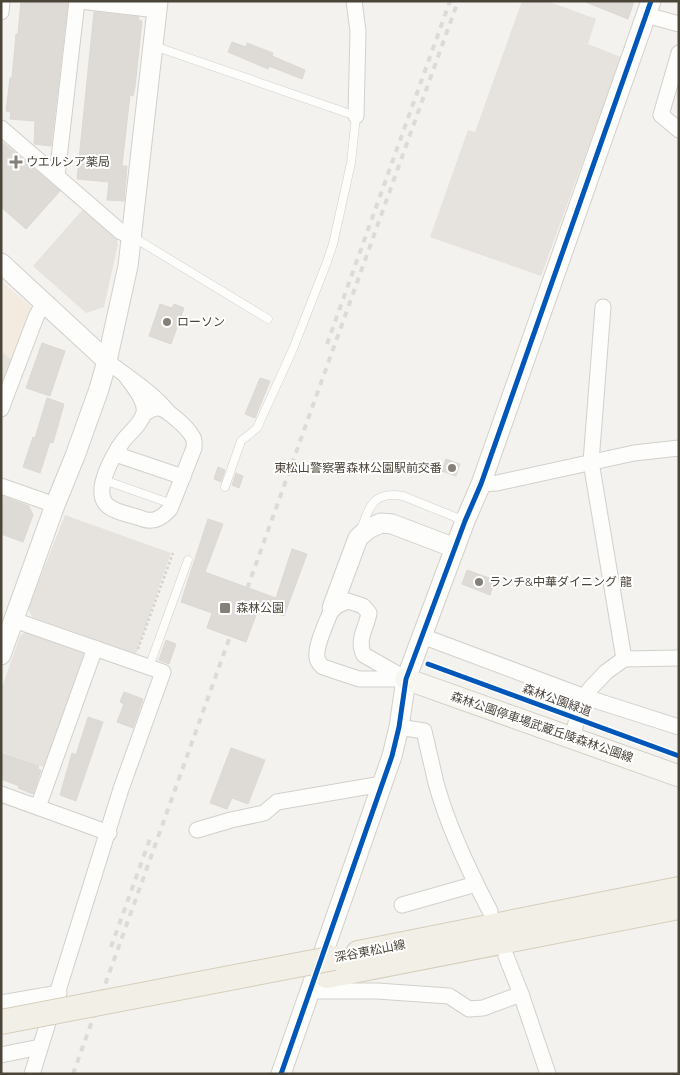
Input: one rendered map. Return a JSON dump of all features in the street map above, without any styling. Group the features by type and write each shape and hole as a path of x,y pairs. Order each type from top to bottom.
{"main road":[{"name":"森林公園停車場武蔵丘陵森林公園線","path":"406,679 679,776"},
{"name":"深谷東松山線","path":"1,1038 679,889"},
{"name":"深谷東松山線","path":"1,1022 679,907"}],"street":[{"path":"1,12 2,1"},
{"path":"1,655 8,620 76,456 99,389 106,361 128,266 158,6 79,1 57,176"},
{"path":"354,1 358,31 356,116"},
{"path":"281,1074 392,756 399,727 406,679 465,521 481,484 648,8 679,24"},
{"path":"679,53 661,115 679,130"},
{"path":"1,128 121,232 132,236"},
{"path":"1,262 106,361 145,388 190,432 194,441 194,448 183,477 172,504 164,516 149,521 109,507 102,497 101,488 111,458 144,414 152,409 160,408 168,412"},
{"path":"2,406 36,317 44,302"},
{"path":"603,307 591,462 624,659"},
{"path":"126,376 140,396 144,414"},
{"path":"118,448 121,456 183,477"},
{"path":"481,484 497,483 634,453 679,448"},
{"path":"1,486 55,504"},
{"path":"406,679 350,677 323,667 316,656 340,598 358,538 368,529 381,523 392,524 455,548"},
{"path":"340,598 363,606 369,613 360,645 364,655 406,679"},
{"path":"8,620 163,672 122,789 32,1074"},
{"path":"422,636 585,697 679,727"},
{"path":"38,807 94,648"},
{"path":"572,738 582,701 590,688 606,672 624,659 679,658"},
{"path":"399,727 424,731 437,785 456,838 490,911"},
{"path":"196,830 264,813 277,802 382,784"},
{"path":"1,794 109,833"},
{"path":"402,905 476,884"},
{"path":"506,956 548,1074"},
{"path":"310,991 377,991 449,996 469,1008 483,1008 521,994"},
{"path":"1,1003 58,993"},
{"path":"1,1055 40,1047"}],"lane":[{"path":"154,46 356,116 351,163 333,244 327,262 293,350 257,428 241,441 225,486"},
{"path":"132,236 268,319"},
{"path":"104,480 172,504"},
{"path":"358,538 369,508 374,500 383,495 403,496 465,521"},
{"path":"149,667 188,560"}],"path":[{"path":"134,662 173,553"}],"shaded area":[{"path":"522,1 547,1 596,19 588,44 621,57 541,276 430,237 468,130 475,132"},
{"path":"84,208 116,236 118,244 104,307 86,313 33,266"},
{"path":"1,281 31,307 32,311 1,392"},
{"path":"1,351 13,361 5,383 1,386"},
{"path":"65,515 171,553 136,654 32,617 28,608"},
{"path":"25,632 83,653 86,658 46,768 1,752 1,690 20,636"}],"building":[{"path":"21,1 68,1 51,146 34,144 35,121 10,119 11,112 6,111"},
{"path":"583,1 634,1 628,19"},
{"path":"94,12 139,17 138,20 142,21 135,87 133,96 130,95 122,166 127,166 124,201 107,200 109,182 77,179"},
{"path":"232,42 246,47 247,43 273,53 272,56 305,70 302,79 269,66 268,69 228,52"},
{"name":"ウエルシア薬局","path":"1,141 60,191 26,229 1,207"},
{"name":"ローソン","path":"160,304 172,308 174,304 184,308 171,344 149,336"},
{"path":"42,343 65,351 50,396 26,388"},
{"path":"260,378 270,381 255,418 245,414"},
{"path":"47,398 64,404 53,443 50,442 40,473 23,467 33,437 35,438"},
{"path":"446,459 460,464 456,476 442,471"},
{"path":"218,467 225,470 221,482 214,479"},
{"path":"236,473 243,476 239,488 232,485"},
{"path":"1,496 29,506 33,515 23,542 1,534"},
{"path":"208,519 223,524 205,572 276,598 292,549 307,554 284,616 259,607 246,642 207,628 212,613 181,602"},
{"name":"ランチ&中華ダイニング 龍","path":"467,570 495,580 490,595 462,584"},
{"path":"166,640 176,644 169,664 159,660"},
{"path":"124,692 143,699 133,728 117,722 124,704 120,702"},
{"path":"88,717 103,722 76,801 60,795 72,753 76,755"},
{"path":"231,748 265,760 248,804 232,798 227,809 210,803"},
{"path":"1,753 39,766 38,769 41,770 33,794 1,779"}],"railway":[{"path":"327,344 450,1"},
{"path":"73,1074 458,1"},
{"path":"111,947 151,836"}],"cycle path":[{"path":"281,1074 392,756 399,727 406,679 465,521 481,484 651,1"},
{"name":"森林公園緑道","path":"428,664 679,756"}],"place":[{"name":"ウエルシア薬局","path":"16,162"},
{"name":"ローソン","path":"167,322"},
{"name":"東松山警察署森林公園駅前交番","path":"452,468"},
{"name":"ランチ&中華ダイニング 龍","path":"479,582"},
{"name":"森林公園","path":"225,608"}]}
